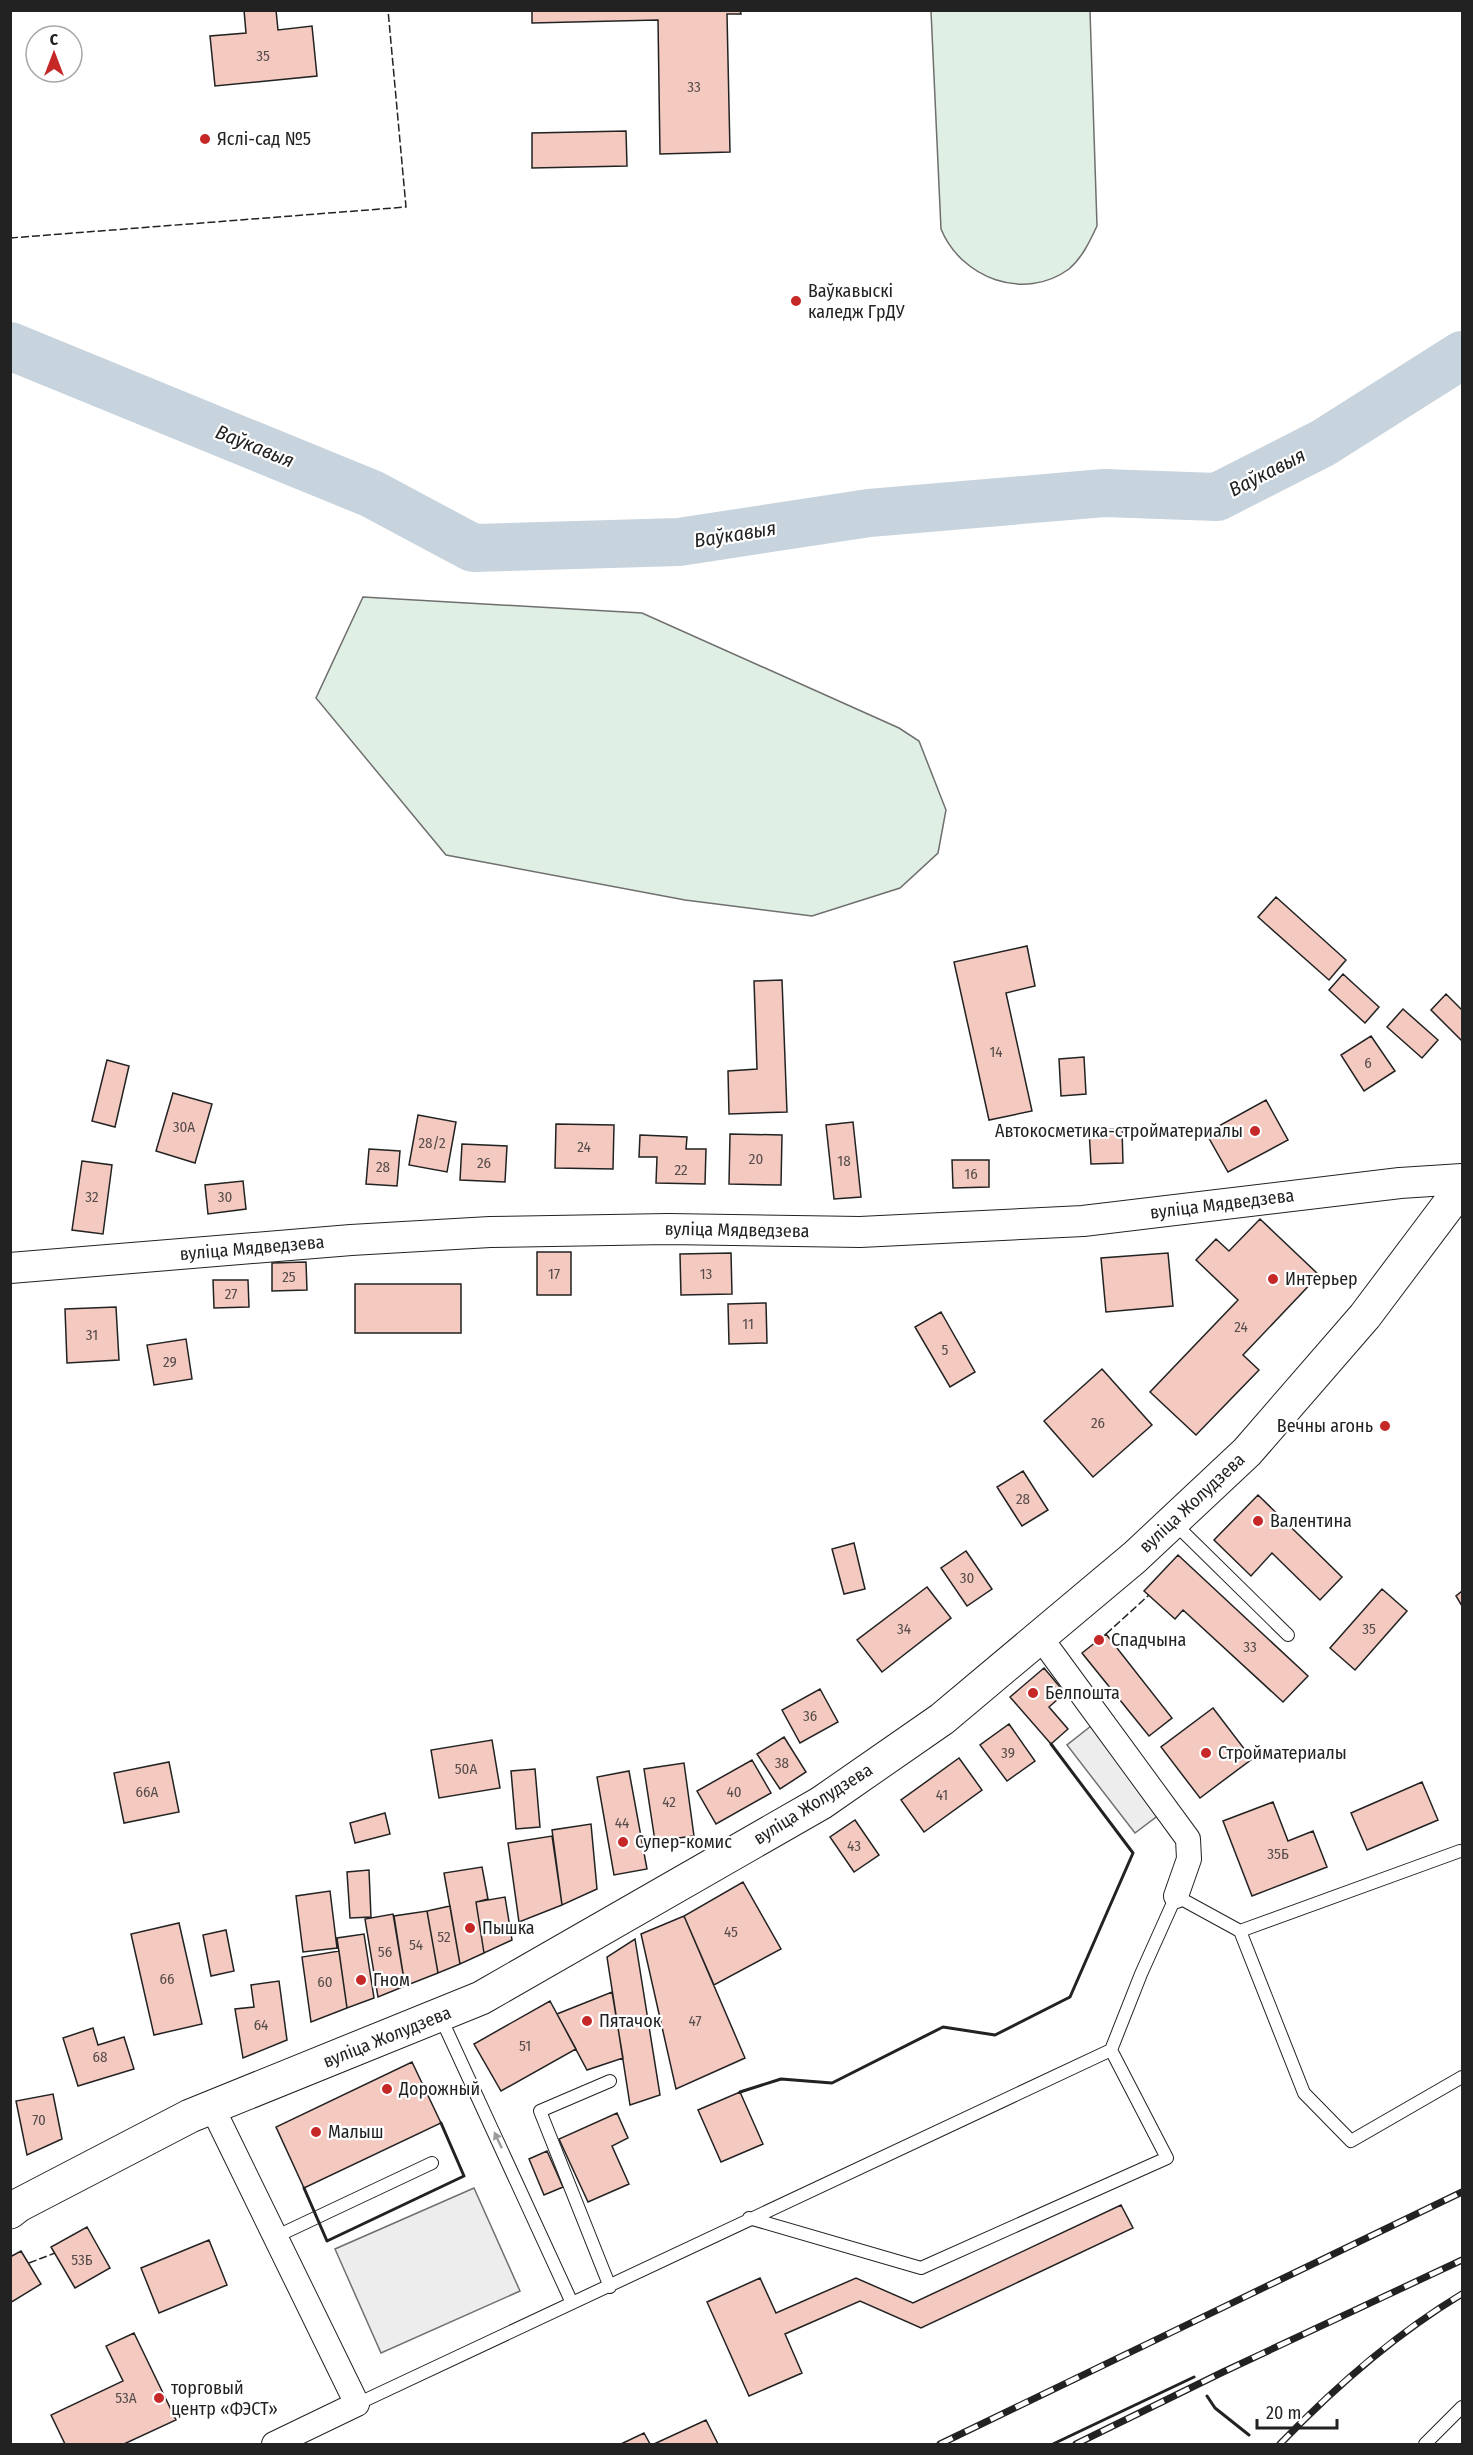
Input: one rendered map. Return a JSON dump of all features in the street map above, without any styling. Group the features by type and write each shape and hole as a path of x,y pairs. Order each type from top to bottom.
{"main road":[{"name":"вуліца Жолудзева","path":"13,2207 212,2107 481,1998 821,1803 942,1719 1172,1522 1247,1452 1365,1316 1462,1187"}],"street":[{"name":"вуліца Мядведзева","path":"10,1268 351,1240 490,1232 668,1229 860,1232 1083,1221 1400,1183 1462,1179"},
{"path":"1040,1637 1188,1839 1189,1859 1176,1896"},
{"path":"212,2107 357,2404 274,2445"}],"lane":[{"path":"1172,1522 1288,1635"},
{"path":"1240,1931 1460,1851"},
{"path":"357,2404 1111,2050 1141,1974 1176,1896 1240,1931 1304,2093 1351,2141 1462,2077"},
{"path":"440,2015 572,2302"},
{"path":"749,2218 921,2268 1167,2158 1111,2050"},
{"path":"610,2081 540,2111 610,2287"},
{"path":"275,2237 432,2163"},
{"path":"1425,2445 1462,2407"}],"green space":[{"path":"931,11 1090,11 1097,226 1078,260 1069,269 1051,279 1033,284 1014,284 996,280 978,272 963,261 950,246 941,229"},
{"path":"363,597 642,613 899,728 919,741 946,810 938,853 900,888 812,916 685,900 446,855 316,698"}],"shaded area":[{"path":"1091,1726 1160,1814 1135,1833 1067,1745"},
{"path":"474,2188 520,2291 381,2353 335,2249"}],"building":[{"path":"244,10 276,10 278,30 312,26 317,76 215,86 210,36 246,33"},
{"path":"532,10 740,10 741,14 727,14 730,152 660,154 658,20 532,23"},
{"path":"626,131 627,166 532,168 532,133"},
{"path":"1276,897 1346,960 1329,980 1258,917"},
{"path":"1027,946 1035,986 1006,993 1032,1111 989,1120 954,962"},
{"path":"1343,974 1379,1007 1365,1023 1329,990"},
{"path":"782,980 787,1112 729,1114 728,1071 757,1069 754,981"},
{"path":"1446,994 1462,1010 1462,1041 1431,1010"},
{"path":"1403,1009 1438,1040 1422,1058 1387,1027"},
{"path":"1371,1036 1395,1071 1364,1091 1341,1055"},
{"path":"1084,1057 1086,1094 1061,1096 1059,1059"},
{"path":"107,1060 129,1066 115,1127 92,1121"},
{"path":"173,1093 212,1104 195,1163 156,1151"},
{"path":"1266,1100 1288,1140 1228,1172 1206,1133"},
{"path":"418,1115 456,1122 447,1172 409,1165"},
{"path":"853,1122 861,1197 834,1199 826,1125"},
{"path":"556,1124 614,1125 613,1169 555,1168"},
{"path":"1122,1129 1123,1163 1091,1164 1089,1130"},
{"path":"730,1134 782,1135 781,1185 729,1184"},
{"path":"640,1135 687,1137 686,1149 706,1149 705,1184 656,1183 657,1157 639,1157"},
{"path":"462,1144 507,1146 505,1182 460,1180"},
{"path":"369,1149 400,1151 397,1186 366,1184"},
{"path":"952,1160 989,1160 989,1187 953,1188"},
{"path":"82,1161 112,1165 103,1234 72,1230"},
{"path":"243,1181 246,1209 208,1214 205,1185"},
{"path":"1260,1219 1319,1275 1243,1355 1259,1370 1196,1435 1150,1392 1238,1300 1196,1260 1216,1239 1229,1251"},
{"path":"537,1252 571,1252 571,1295 537,1295"},
{"path":"731,1253 732,1294 681,1295 680,1254"},
{"path":"1168,1253 1173,1306 1106,1312 1101,1258"},
{"path":"306,1262 307,1290 272,1291 272,1263"},
{"path":"213,1280 248,1280 249,1307 214,1308"},
{"path":"355,1284 461,1284 461,1333 355,1333"},
{"path":"766,1303 767,1343 729,1344 728,1304"},
{"path":"116,1307 119,1360 67,1363 65,1309"},
{"path":"941,1312 975,1372 950,1387 915,1327"},
{"path":"186,1339 192,1379 154,1385 147,1345"},
{"path":"1102,1369 1152,1425 1093,1477 1044,1421"},
{"path":"1023,1471 1048,1510 1022,1526 997,1487"},
{"path":"1258,1495 1342,1577 1320,1600 1272,1553 1251,1576 1214,1540"},
{"path":"854,1543 865,1589 844,1594 832,1549"},
{"path":"966,1551 992,1589 967,1606 941,1568"},
{"path":"1178,1555 1308,1676 1283,1702 1183,1610 1175,1619 1144,1591"},
{"path":"927,1587 951,1618 882,1672 857,1640"},
{"path":"1382,1589 1407,1611 1355,1670 1330,1648"},
{"path":"1462,1591 1462,1606 1456,1596"},
{"path":"1106,1634 1172,1718 1149,1736 1082,1653"},
{"path":"1044,1668 1065,1693 1049,1707 1068,1729 1051,1744 1010,1697"},
{"path":"820,1689 838,1722 800,1743 782,1710"},
{"name":"Стройматериалы","path":"1213,1708 1252,1759 1200,1798 1161,1747"},
{"path":"1009,1724 1035,1761 1007,1781 980,1745"},
{"path":"784,1737 806,1772 780,1789 757,1754"},
{"path":"492,1740 500,1788 439,1798 431,1750"},
{"path":"959,1758 982,1790 924,1832 901,1800"},
{"path":"752,1760 771,1793 716,1824 697,1791"},
{"path":"169,1762 179,1812 124,1823 114,1773"},
{"path":"684,1763 694,1836 655,1841 644,1769"},
{"path":"535,1769 540,1827 516,1829 511,1771"},
{"path":"629,1771 647,1869 614,1875 597,1777"},
{"path":"1422,1782 1438,1820 1367,1850 1351,1813"},
{"path":"1273,1802 1288,1841 1313,1831 1327,1867 1252,1896 1223,1821"},
{"path":"385,1813 390,1834 355,1843 350,1823"},
{"path":"855,1820 879,1855 854,1872 830,1837"},
{"path":"591,1824 597,1889 562,1905 552,1830"},
{"path":"552,1836 562,1905 519,1922 508,1843"},
{"path":"482,1867 488,1899 476,1902 484,1953 460,1964 444,1873"},
{"path":"369,1870 371,1917 350,1918 347,1872"},
{"path":"743,1882 781,1949 714,1985 684,1916"},
{"path":"330,1891 337,1948 303,1952 296,1896"},
{"path":"505,1897 512,1940 484,1953 476,1902"},
{"path":"450,1906 460,1964 438,1973 427,1911"},
{"path":"427,1911 438,1973 405,1986 394,1916"},
{"path":"393,1914 405,1986 378,1997 365,1919"},
{"path":"684,1916 745,2058 676,2089 641,1934"},
{"path":"179,1923 202,2024 154,2035 131,1934"},
{"path":"226,1930 234,1971 211,1976 203,1935"},
{"path":"364,1934 374,1998 347,2008 337,1938"},
{"path":"635,1939 660,2095 630,2105 607,1957"},
{"path":"339,1951 347,2008 311,2022 302,1957"},
{"path":"279,1981 287,2040 243,2058 235,2009 254,2007 251,1985"},
{"path":"612,1992 623,2058 587,2070 557,2014"},
{"path":"550,2001 576,2049 501,2091 474,2044"},
{"path":"93,2028 98,2045 124,2037 134,2069 78,2086 63,2038"},
{"path":"412,2062 441,2123 304,2188 276,2127"},
{"path":"740,2092 763,2144 721,2162 698,2110"},
{"path":"53,2094 62,2139 27,2155 16,2101"},
{"path":"617,2113 628,2138 612,2146 629,2184 588,2202 559,2139"},
{"path":"547,2151 563,2187 544,2195 529,2159"},
{"path":"1121,2205 1133,2228 921,2328 860,2301 785,2334 802,2373 749,2396 707,2302 760,2278 776,2313 856,2278 913,2303"},
{"path":"87,2227 110,2268 75,2288 51,2247"},
{"path":"209,2240 227,2285 159,2313 141,2268"},
{"path":"21,2251 41,2284 10,2303 10,2257"},
{"path":"134,2333 176,2420 124,2444 65,2444 51,2415 123,2381 106,2346"},
{"path":"706,2420 718,2444 654,2444"},
{"path":"644,2433 650,2444 621,2444"}],"waterway":[{"name":"Ваўкавыя","path":"10,346 372,494 473,548 679,542 869,513 1104,493 1217,497 1323,443 1462,355"}],"railway":[{"path":"940,2444 1462,2192"},
{"path":"1076,2444 1462,2260"},
{"path":"1280,2444 1322,2402 1389,2344 1462,2294"}],"fence":[{"path":"10,238 406,207 388,10"},
{"path":"1106,1634 1149,1595"},
{"path":"29,2263 55,2253"}],"wall":[{"path":"740,2092 781,2079 832,2083 943,2027 995,2035 1070,1997 1133,1853 1051,1744"},
{"path":"304,2188 327,2241 464,2176 441,2123"},
{"path":"1053,2444 1194,2377"},
{"path":"1207,2396 1215,2408 1249,2435"}],"place":[{"name":"Яслі-сад №5","path":"205,139"},
{"name":"Ваўкавыскі каледж ГрДУ","path":"796,301"},
{"name":"Автокосметика-стройматериалы","path":"1255,1131"},
{"name":"Интерьер","path":"1273,1279"},
{"name":"Вечны агонь","path":"1385,1426"},
{"name":"Валентина","path":"1258,1521"},
{"name":"Спадчына","path":"1099,1640"},
{"name":"Белпошта","path":"1033,1693"},
{"name":"Стройматериалы","path":"1206,1753"},
{"name":"Супер-комис","path":"623,1842"},
{"name":"Пышка","path":"470,1928"},
{"name":"Гном","path":"361,1980"},
{"name":"Пятачок","path":"587,2021"},
{"name":"Дорожный","path":"387,2089"},
{"name":"Малыш","path":"316,2132"},
{"name":"торговый центр «ФЭСТ»","path":"159,2398"}]}
